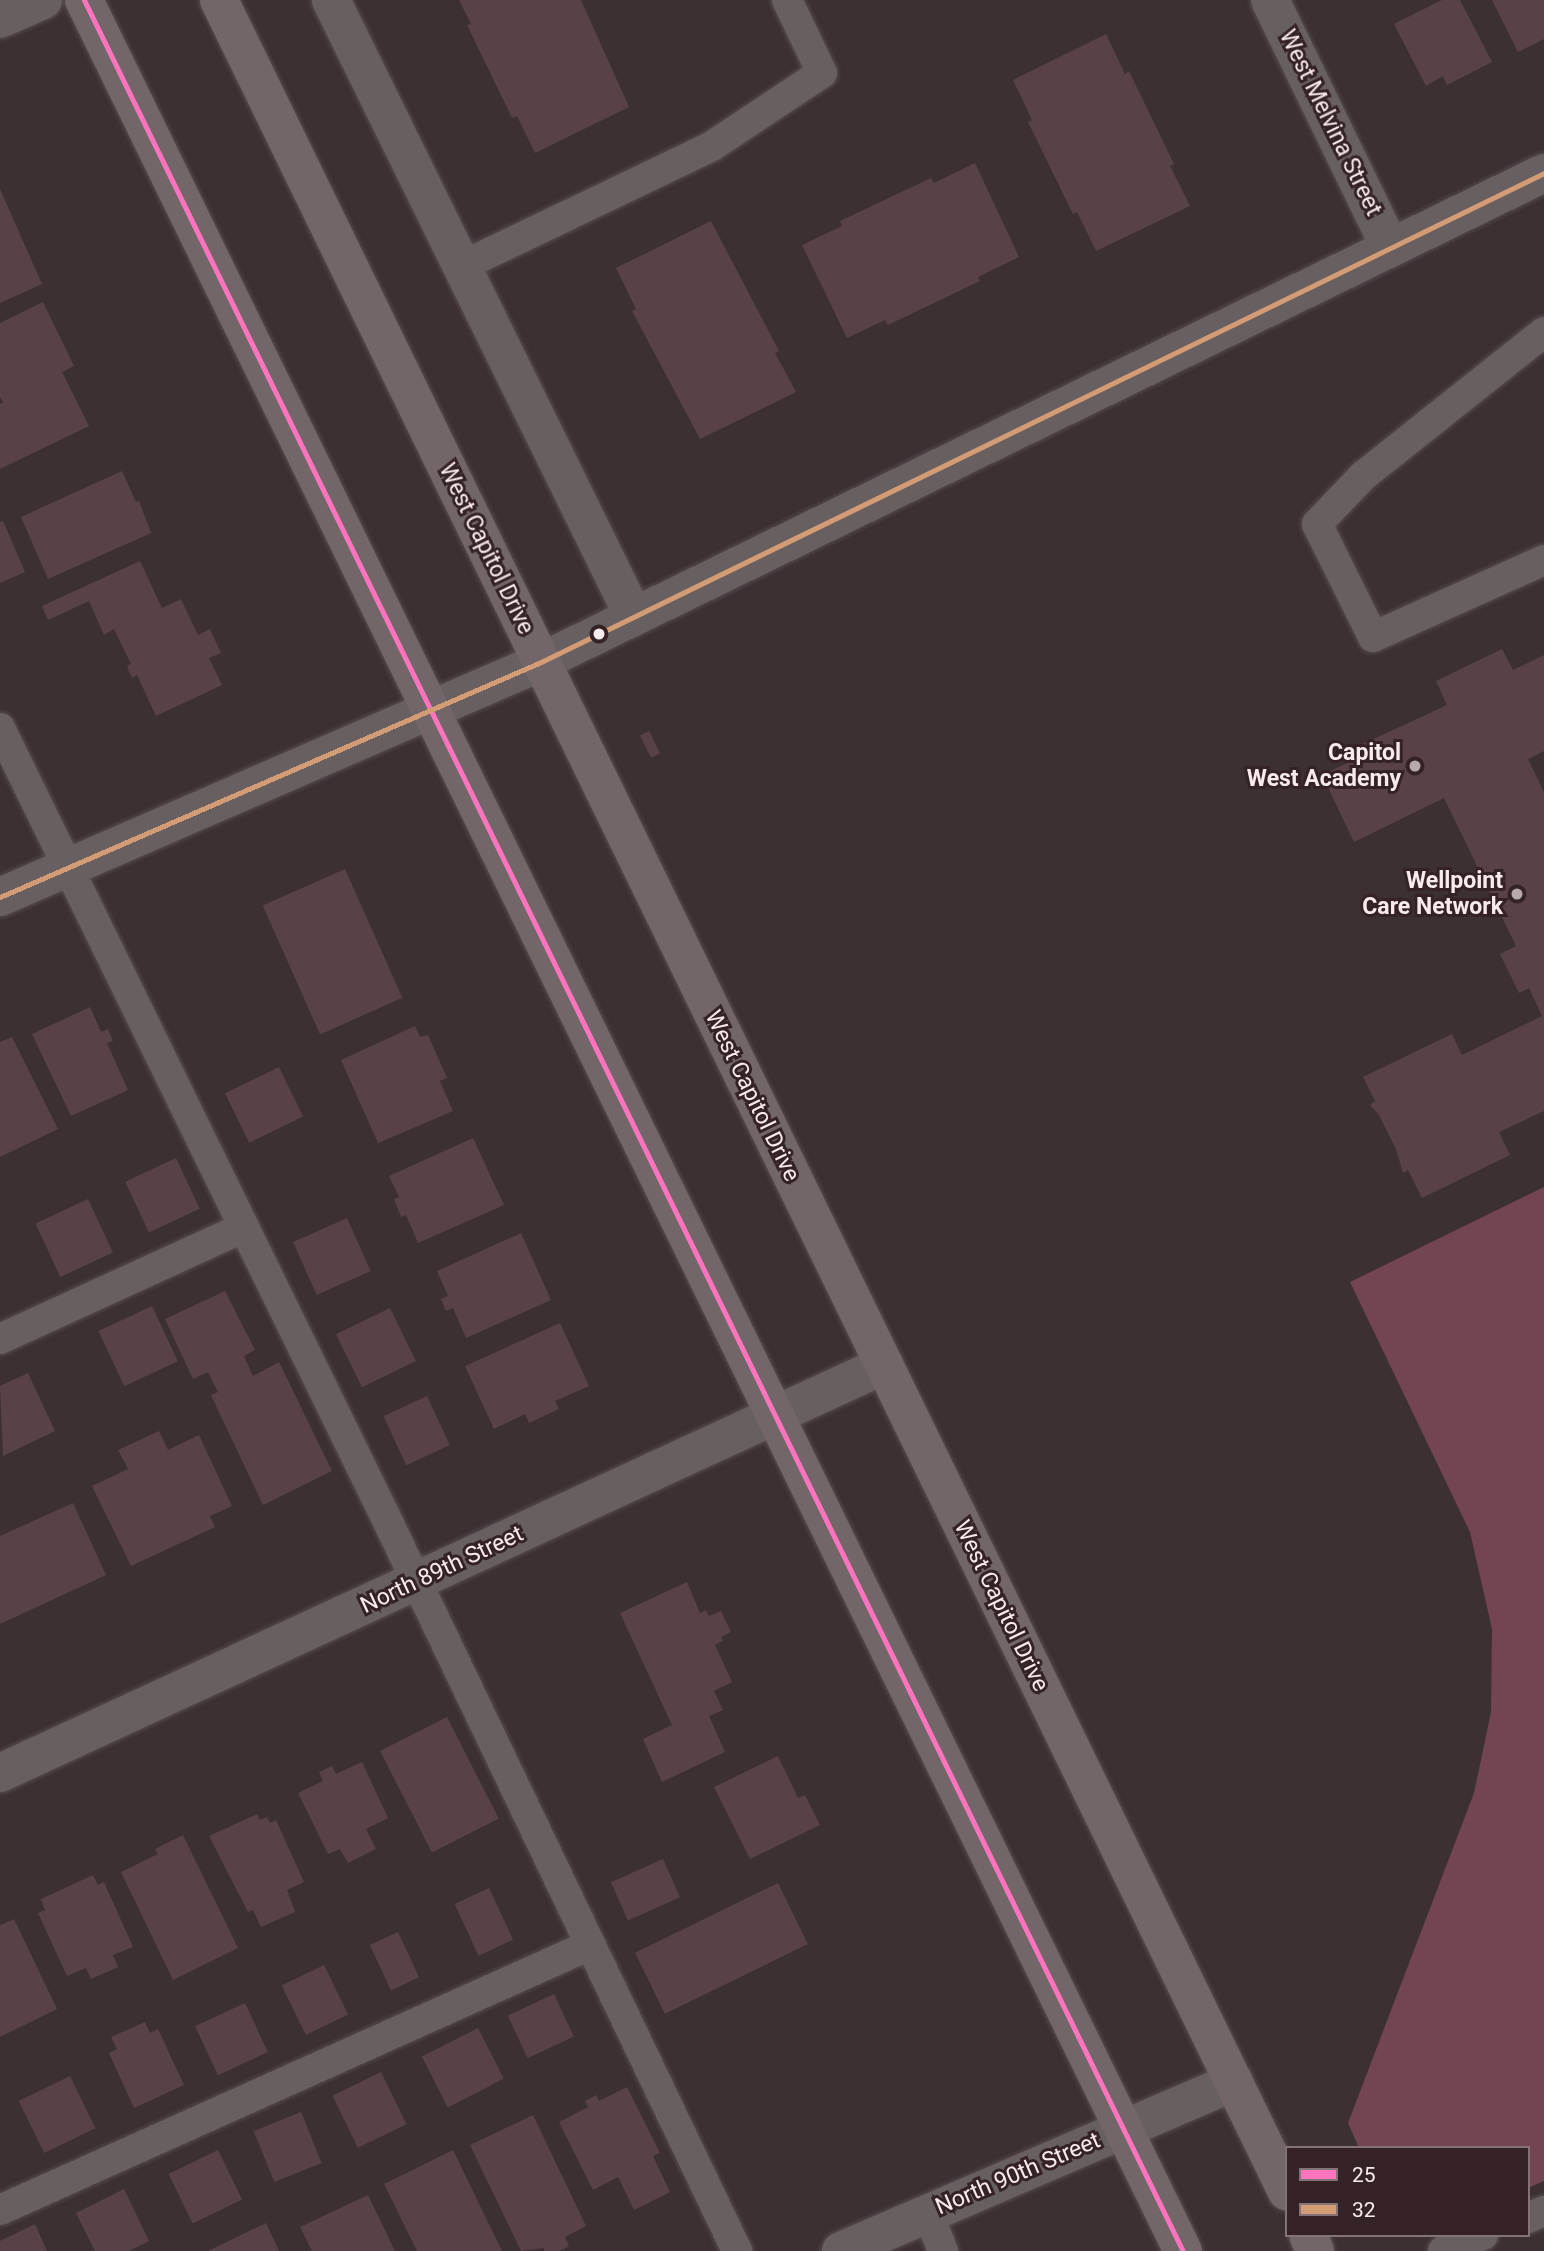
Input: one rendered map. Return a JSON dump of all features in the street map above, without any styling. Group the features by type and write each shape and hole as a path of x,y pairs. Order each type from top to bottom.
{"main road":[{"path":"84,0 1182,2251"},
{"name":"West Capitol Drive","path":"219,0 1285,2188"}],"street":[{"path":"0,19 43,0"},
{"path":"331,0 634,618"},
{"name":"West Melvina Street","path":"1270,0 1390,247"},
{"path":"0,897 541,662 1544,173"},
{"name":"North 89th Street","path":"0,1773 884,1365"},
{"name":"North 90th Street","path":"841,2251 1234,2082"}],"lane":[{"path":"461,266 712,146 822,73 787,0"},
{"path":"1544,332 1364,475 1317,524 1373,637 1544,560"},
{"path":"0,728 417,1582 737,2251"},
{"path":"0,1339 243,1228"},
{"path":"0,2210 590,1945"},
{"path":"928,2213 943,2251"},
{"path":"1443,2251 1478,2237"}],"shaded area":[{"path":"1544,1187 1544,2181 1530,2187 1530,2146 1358,2146 1348,2123 1474,1793 1491,1712 1492,1629 1470,1532 1350,1282"}],"building":[{"path":"459,0 581,0 629,107 535,153 517,116 512,118 467,25 471,24"},
{"path":"1442,0 1460,0 1492,62 1447,85 1443,76 1426,86 1394,24"},
{"path":"1492,0 1544,0 1544,39 1518,52"},
{"path":"1106,34 1125,74 1129,71 1174,164 1170,166 1190,206 1096,251 1077,212 1073,214 1028,122 1032,120 1013,80"},
{"path":"975,163 1019,257 978,277 980,281 888,325 885,320 847,338 802,245 842,226 840,221 931,178 934,183"},
{"path":"0,189 42,284 0,303"},
{"path":"711,221 779,351 775,353 796,392 700,439 632,311 636,309 616,268"},
{"path":"43,302 74,366 62,372 89,426 0,469 0,404 3,402 0,397 0,323"},
{"path":"122,471 136,502 139,501 151,533 48,579 21,517"},
{"path":"3,521 25,572 0,583 0,522"},
{"path":"140,561 162,608 181,599 198,635 210,629 221,653 209,658 222,685 156,716 137,675 132,678 127,666 131,664 114,629 104,635 89,601 48,620 42,606"},
{"name":"Wellpoint Care Network","path":"1502,649 1513,670 1544,655 1544,751 1528,759 1544,792 1544,1111 1499,1132 1510,1155 1422,1198 1408,1170 1403,1173 1396,1149 1379,1115 1370,1105 1375,1101 1363,1077 1452,1034 1462,1055 1542,1016 1529,988 1519,993 1500,954 1516,946 1444,798 1354,842 1322,775 1354,760 1350,750 1447,705 1436,681"},
{"path":"649,731 660,753 651,758 640,735"},
{"path":"345,869 402,998 320,1034 263,906"},
{"path":"90,1007 101,1032 108,1029 113,1041 107,1043 128,1090 71,1116 32,1034"},
{"path":"415,1026 420,1037 428,1035 447,1078 440,1081 453,1111 378,1143 341,1060"},
{"path":"12,1037 58,1129 0,1157 0,1042"},
{"path":"279,1067 303,1116 249,1143 225,1093"},
{"path":"473,1138 504,1205 418,1243 406,1215 401,1217 394,1199 399,1197 389,1176"},
{"path":"176,1158 200,1209 149,1232 125,1182"},
{"path":"88,1199 113,1252 60,1277 35,1224"},
{"path":"347,1218 371,1271 317,1295 293,1242"},
{"path":"521,1233 551,1300 466,1338 453,1308 446,1311 441,1299 448,1296 437,1271"},
{"path":"225,1291 255,1350 244,1356 253,1376 279,1362 332,1471 263,1505 211,1395 218,1392 208,1372 193,1379 165,1319"},
{"path":"152,1306 178,1361 124,1386 99,1331"},
{"path":"390,1308 416,1361 362,1387 336,1334"},
{"path":"560,1323 589,1386 555,1401 559,1409 529,1423 525,1414 494,1429 465,1366"},
{"path":"28,1373 55,1431 3,1456 0,1386"},
{"path":"427,1396 450,1445 406,1465 383,1416"},
{"path":"159,1431 168,1450 199,1435 232,1506 210,1516 215,1527 131,1566 92,1486 128,1469 118,1450"},
{"path":"73,1503 106,1575 0,1624 0,1536"},
{"path":"687,1582 700,1613 706,1610 709,1616 721,1611 731,1632 721,1637 723,1641 715,1645 732,1682 714,1691 723,1710 709,1716 725,1752 662,1782 643,1739 672,1725 620,1613"},
{"path":"447,1717 499,1819 432,1853 380,1751"},
{"path":"778,1756 798,1798 805,1795 820,1825 750,1859 714,1787"},
{"path":"362,1762 388,1818 366,1829 376,1849 348,1863 340,1849 328,1854 298,1793 323,1781 319,1772 332,1766 336,1774"},
{"path":"257,1814 260,1820 267,1817 270,1823 276,1820 304,1882 287,1890 295,1912 261,1927 253,1910 248,1912 209,1836"},
{"path":"183,1835 238,1948 173,1980 121,1872 158,1854 155,1849"},
{"path":"663,1859 680,1897 628,1921 611,1882"},
{"path":"93,1875 98,1885 104,1882 133,1947 113,1955 118,1967 91,1979 86,1968 67,1976 38,1913 45,1910 41,1899"},
{"path":"778,1883 808,1944 665,2014 635,1953"},
{"path":"489,1888 513,1940 479,1956 455,1904"},
{"path":"14,1919 57,2009 0,2037 0,1925"},
{"path":"398,1932 419,1977 391,1990 370,1945"},
{"path":"324,1965 348,2014 306,2035 282,1986"},
{"path":"554,1994 574,2037 528,2058 508,2016"},
{"path":"245,2003 268,2052 218,2075 195,2026"},
{"path":"145,2022 150,2033 158,2029 184,2085 134,2108 109,2053 117,2049 111,2037"},
{"path":"478,2028 504,2079 448,2107 422,2057"},
{"path":"381,2072 406,2124 358,2148 332,2096"},
{"path":"70,2076 95,2128 44,2153 19,2101"},
{"path":"627,2087 660,2153 653,2156 670,2192 634,2210 618,2177 593,2190 559,2122 588,2107 585,2101 596,2095 599,2101"},
{"path":"301,2112 322,2163 274,2182 254,2131"},
{"path":"533,2115 586,2226 565,2237 569,2246 560,2251 545,2251 543,2248 521,2251 470,2145"},
{"path":"218,2150 242,2199 193,2224 169,2174"},
{"path":"453,2150 502,2251 417,2251 384,2184"},
{"path":"124,2189 149,2241 129,2251 95,2251 76,2213"},
{"path":"368,2195 395,2251 312,2251 300,2227"},
{"path":"266,2223 279,2251 208,2251"},
{"path":"35,2224 47,2251 0,2251 0,2241"}],"transit line":[{"name":"25","path":"84,0 1183,2251"},
{"name":"32","path":"0,897 541,662 1544,173"}],"place":[{"name":"Capitol West Academy","path":"1415,766"},
{"name":"Wellpoint Care Network","path":"1517,894"}]}
